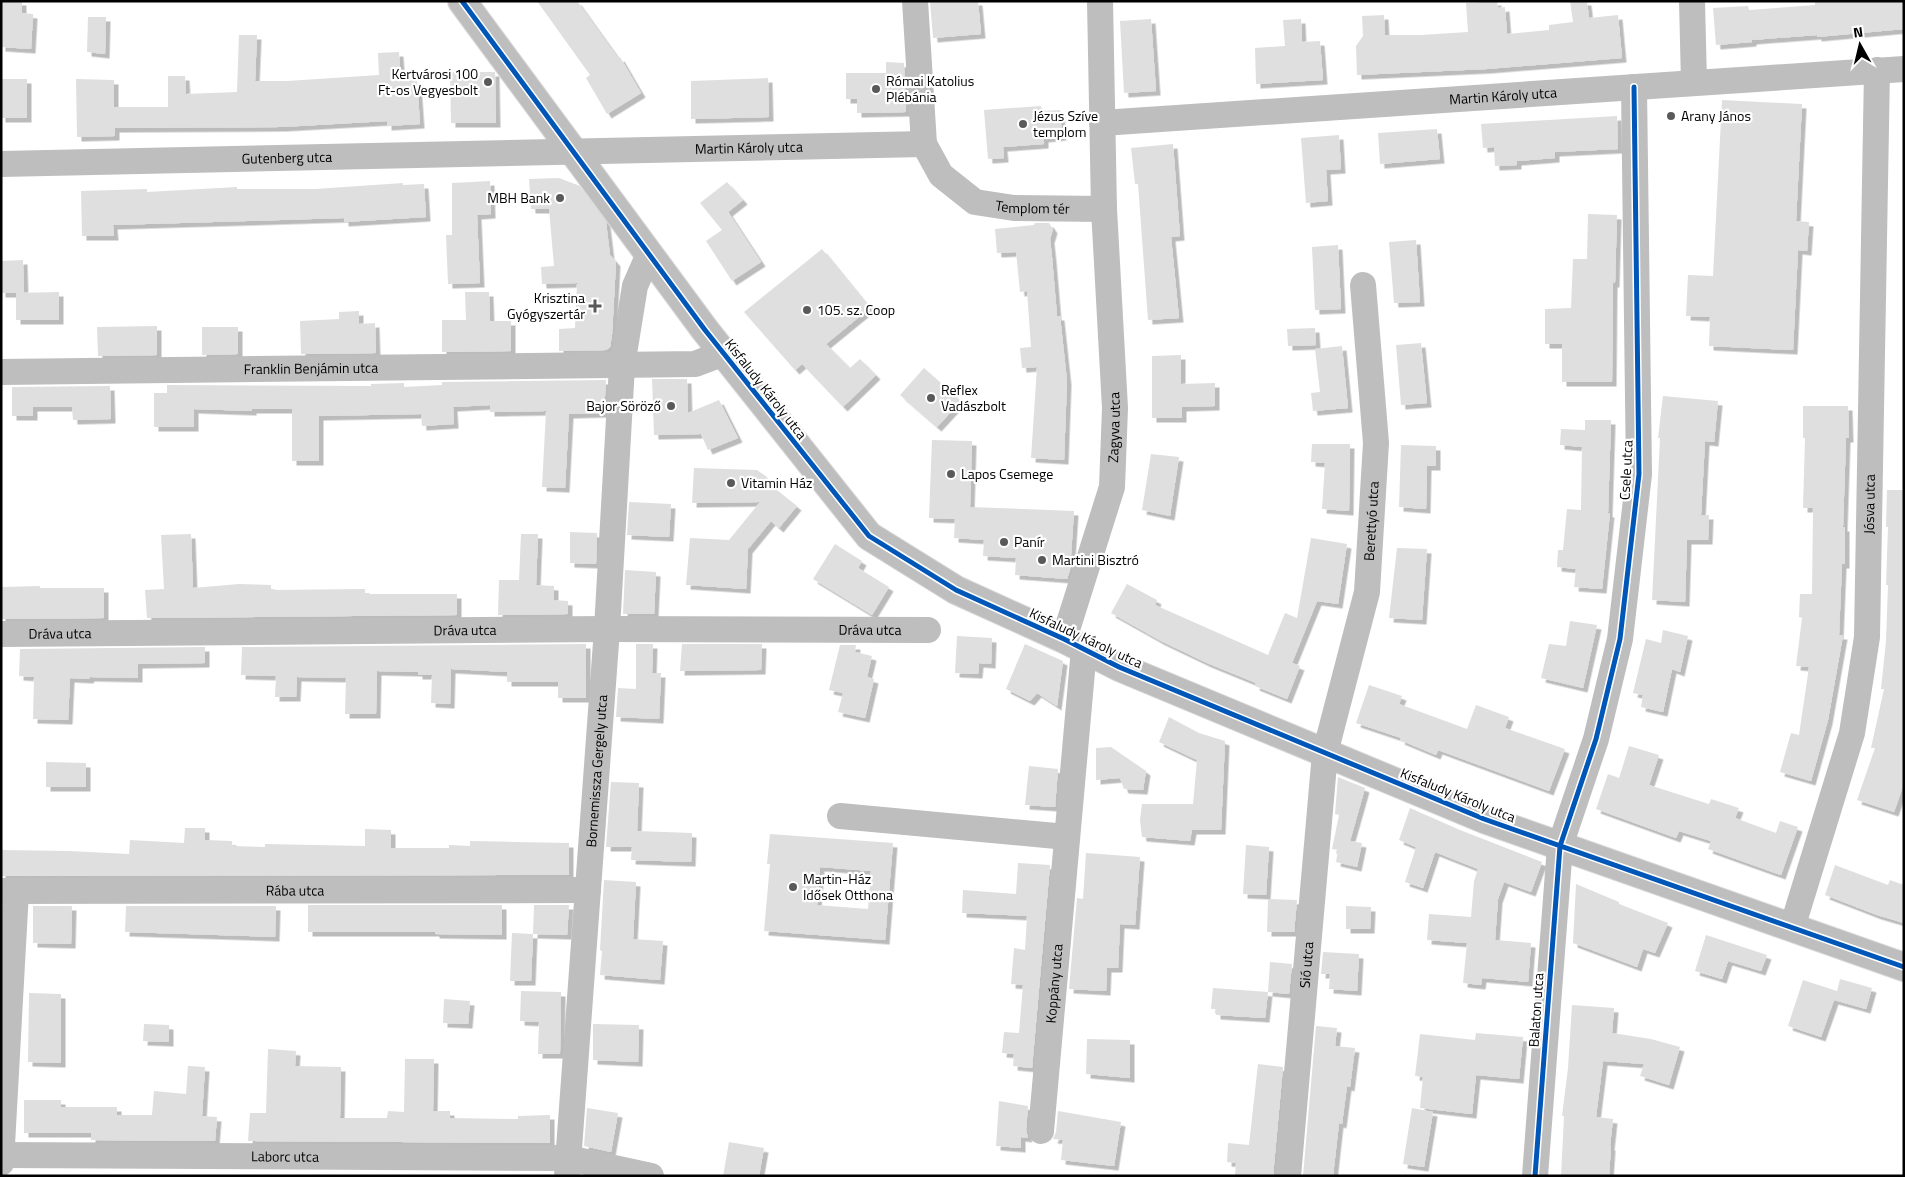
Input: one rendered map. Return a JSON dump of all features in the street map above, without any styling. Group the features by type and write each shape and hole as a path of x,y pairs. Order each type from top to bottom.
{"main road":[{"name":"Kisfaludy Károly utca","path":"462,1 724,353 869,536 886,536 956,590 1074,644 1119,667 1325,753 1484,819 1904,967"}],"street":[{"name":"Templom tér","path":"915,1 924,144 941,175 975,202 1014,208 1104,209"},
{"path":"1100,1 1104,209"},
{"path":"1692,1 1694,83"},
{"name":"Martin Károly utca","path":"1102,123 1904,68"},
{"name":"Jósva utca","path":"1792,928 1852,733 1867,637 1877,70"},
{"name":"Csele utca","path":"1560,846 1596,739 1620,639 1639,474 1634,87"},
{"name":"Martin Károly utca","path":"574,152 924,144"},
{"name":"Gutenberg utca","path":"1,164 574,152"},
{"name":"Zagyva utca","path":"1074,644 1112,487 1115,408 1104,209"},
{"path":"622,366 635,286 649,254"},
{"name":"Berettyó utca","path":"1325,753 1366,592 1376,443 1363,284"},
{"name":"Kisfaludy Károly utca","path":"622,366 695,364 724,353"},
{"name":"Franklin Benjámin utca","path":"1,372 622,366"},
{"name":"Bornemissza Gergely utca","path":"568,1167 607,629 622,366"},
{"name":"Dráva utca","path":"1,634 607,629 928,630"},
{"name":"Koppány utca","path":"1041,1130 1067,837 1074,644"},
{"name":"Sió utca","path":"1288,1176 1325,753"},
{"path":"840,816 1067,837"},
{"name":"Balaton utca","path":"1535,1176 1560,846"},
{"name":"Rába utca","path":"8,891 588,890"},
{"path":"1,1163 8,891"},
{"name":"Laborc utca","path":"1,1155 568,1167 651,1176"}],"building":[{"path":"1,1 22,1 22,13 33,14 31,49 1,47"},
{"path":"537,1 577,1 618,58 620,57 641,93 607,114 586,78 590,75"},
{"path":"930,1 978,1 981,34 933,38"},
{"path":"1497,1 1498,8 1505,7 1507,34 1549,30 1549,25 1573,22 1570,1 1587,1 1589,18 1618,15 1622,58 1487,69 1357,75 1356,46 1363,36 1362,16 1384,15 1385,35 1468,32 1466,3"},
{"path":"1815,1 1904,1 1904,29 1817,37 1817,35 1752,40 1752,42 1716,45 1713,8 1748,6 1749,10 1815,5"},
{"path":"88,17 106,17 105,54 87,52"},
{"path":"1151,19 1156,91 1124,93 1120,21"},
{"path":"1301,19 1302,42 1320,41 1323,80 1256,84 1255,48 1285,46 1283,20"},
{"path":"239,35 257,35 255,81 287,81 379,75 378,53 399,52 401,81 417,80 420,124 387,126 387,121 282,127 115,128 115,136 77,137 76,79 114,80 114,107 168,107 168,76 185,76 186,94 237,92"},
{"name":"Római Katolius Plébánia","path":"886,62 904,63 906,112 857,113 857,99 846,99 846,73 886,73"},
{"path":"450,72 495,72 496,123 451,123"},
{"path":"768,78 769,117 691,119 691,81"},
{"path":"1,79 27,79 27,118 1,118"},
{"path":"1722,100 1802,104 1796,221 1809,222 1807,251 1798,250 1793,350 1709,346 1710,317 1686,316 1688,275 1713,276"},
{"name":"Jézus Szíve templom","path":"1041,106 1042,111 1060,110 1062,136 1044,138 1044,144 1003,147 1004,158 988,159 984,110"},
{"path":"1617,116 1618,149 1555,152 1555,158 1517,161 1517,165 1495,166 1494,147 1483,148 1481,124"},
{"path":"1437,129 1440,159 1380,164 1378,133"},
{"path":"1339,135 1341,169 1326,170 1328,201 1306,203 1301,138"},
{"path":"1173,144 1180,236 1171,237 1179,318 1148,320 1138,184 1135,184 1131,148"},
{"path":"559,178 580,186 606,222 610,255 616,262 612,335 610,347 606,350 559,351 559,329 575,328 577,283 542,284 541,267 554,266 549,209 531,209 529,179"},
{"path":"490,181 491,214 477,215 480,283 448,284 446,235 452,235 452,183"},
{"path":"727,182 743,200 728,212 761,262 732,281 706,241 722,230 700,203"},
{"path":"403,183 403,185 424,184 426,217 344,222 344,218 113,225 114,236 82,236 81,191 147,189 147,192 237,187 237,189 315,189"},
{"path":"1588,214 1617,215 1615,283 1613,283 1612,382 1562,382 1562,344 1545,344 1545,309 1571,308 1573,259 1587,259"},
{"path":"1035,223 1049,223 1053,229 1050,239 1057,316 1060,316 1067,381 1064,460 1031,458 1037,367 1022,368 1020,348 1031,347 1027,291 1020,292 1016,252 997,253 995,229 1034,225"},
{"path":"1416,240 1420,302 1394,303 1389,242"},
{"path":"1338,245 1341,309 1315,310 1312,247"},
{"name":"105. sz. Coop","path":"822,249 870,308 826,344 850,368 860,359 876,375 843,407 802,364 795,370 744,312"},
{"path":"23,260 24,293 1,293 1,261"},
{"path":"59,292 59,320 16,320 16,293"},
{"path":"465,292 489,292 490,321 511,321 511,351 442,352 442,320 466,320"},
{"path":"359,311 359,324 375,323 376,353 301,354 300,321 339,319 339,312"},
{"path":"157,326 157,355 98,356 97,327"},
{"path":"202,327 238,327 238,354 202,355"},
{"path":"1315,328 1316,345 1288,346 1287,329"},
{"path":"1421,343 1427,403 1401,405 1396,345"},
{"path":"1342,346 1348,408 1313,411 1311,393 1320,392 1315,349"},
{"path":"1181,355 1181,384 1215,383 1215,406 1182,407 1182,418 1152,418 1152,356"},
{"name":"Reflex Vadászbolt","path":"924,368 961,401 937,427 900,395"},
{"path":"652,379 687,379 688,413 719,400 738,438 708,450 701,434 654,435"},
{"path":"606,380 604,413 569,414 565,488 542,487 546,411 490,412 490,405 453,407 454,424 422,426 421,414 319,416 319,461 292,461 292,409 252,409 252,411 194,409 194,427 154,427 154,393 167,393 167,385 371,386 371,384 404,383 404,387 442,385 442,382"},
{"path":"110,386 111,419 73,420 72,407 33,407 33,416 12,416 12,387"},
{"path":"1663,396 1718,401 1714,442 1705,441 1701,515 1709,515 1708,540 1687,540 1685,602 1652,600 1660,438 1658,438"},
{"path":"1803,406 1848,406 1849,438 1846,438 1843,527 1845,527 1845,564 1842,564 1839,635 1843,635 1828,720 1811,781 1780,772 1791,733 1799,735 1809,667 1796,666 1802,618 1799,617 1800,594 1812,594 1813,508 1803,508 1805,438 1803,438"},
{"path":"1585,420 1611,420 1608,513 1610,513 1602,589 1574,587 1576,569 1557,567 1558,550 1563,550 1567,509 1581,510 1582,447 1560,445 1561,429 1585,430"},
{"path":"932,440 972,441 970,507 1074,511 1070,570 1067,579 1015,575 1016,558 983,556 984,540 954,538 955,519 929,518"},
{"path":"1312,444 1350,444 1349,511 1322,509 1325,463 1311,462"},
{"path":"1401,445 1436,446 1436,466 1427,466 1426,509 1399,507"},
{"path":"1151,454 1179,457 1170,516 1142,510"},
{"path":"694,468 757,470 767,477 768,483 797,506 779,528 771,521 748,549 746,589 686,585 690,538 729,540 760,502 692,503"},
{"path":"1887,490 1904,490 1904,783 1894,812 1857,800 1875,748 1871,748 1884,689 1881,689 1886,641 1888,585 1886,585"},
{"path":"629,502 671,504 669,537 627,535"},
{"path":"570,532 597,533 596,564 570,563"},
{"path":"191,534 193,588 239,584 271,585 271,590 365,589 365,594 457,594 457,615 147,618 145,590 164,589 161,535"},
{"path":"521,534 538,534 536,585 554,586 554,600 568,601 568,614 498,615 499,580 519,580"},
{"path":"1311,538 1347,544 1338,604 1317,601 1292,663 1300,666 1287,699 1255,686 1256,683 1207,663 1161,641 1111,613 1127,584 1157,600 1155,605 1268,655 1285,613 1297,618"},
{"path":"835,544 862,561 858,568 889,587 872,615 813,579"},
{"path":"1397,548 1427,549 1422,620 1389,618"},
{"path":"625,570 656,572 654,614 623,614"},
{"path":"40,586 40,588 104,588 104,618 1,619 1,587"},
{"path":"1570,621 1597,625 1583,688 1541,678 1549,644 1566,646"},
{"path":"1663,630 1688,636 1680,672 1672,669 1663,712 1641,707 1643,695 1633,693 1646,639 1661,643"},
{"path":"957,636 992,638 991,664 979,663 978,674 955,673"},
{"path":"586,644 586,698 558,698 558,682 507,682 507,672 451,669 450,704 431,703 432,675 418,675 418,672 377,671 376,714 345,714 346,678 297,677 296,697 275,697 276,676 241,675 242,647"},
{"path":"636,644 653,644 652,673 661,673 659,719 616,717 618,688 636,689"},
{"path":"682,644 762,644 761,670 680,671"},
{"path":"1025,644 1063,661 1057,706 1037,693 1030,701 1006,689"},
{"path":"840,645 856,645 855,652 872,656 867,677 874,679 865,718 838,712 843,693 829,690"},
{"path":"205,647 205,663 138,664 138,678 70,678 68,720 33,719 34,677 19,676 20,649"},
{"path":"1369,685 1402,696 1399,704 1467,729 1476,705 1509,717 1505,728 1565,749 1549,791 1438,750 1436,755 1400,740 1401,738 1356,723"},
{"path":"1169,717 1199,733 1225,741 1221,830 1192,830 1190,841 1142,837 1140,820 1142,804 1193,804 1197,760 1159,742"},
{"path":"1629,746 1659,755 1649,785 1709,804 1711,799 1739,808 1735,818 1776,833 1780,821 1798,827 1781,875 1708,849 1711,841 1679,831 1676,838 1596,809 1608,774 1619,778"},
{"path":"1111,747 1146,771 1143,790 1124,789 1120,778 1096,780 1096,748"},
{"path":"46,762 86,763 86,787 46,787"},
{"path":"1029,766 1058,769 1055,807 1025,805"},
{"path":"1338,777 1365,788 1350,841 1362,843 1357,867 1336,862 1338,850 1332,849 1339,815 1335,814"},
{"path":"611,782 639,783 637,831 692,833 691,862 631,860 632,847 606,847"},
{"path":"1410,808 1542,862 1531,892 1504,882 1498,899 1495,940 1531,943 1528,982 1482,978 1481,985 1463,983 1467,943 1427,940 1429,914 1471,917 1474,881 1478,869 1435,852 1423,888 1405,882 1416,847 1399,840"},
{"path":"185,828 205,828 205,840 232,841 232,846 265,847 265,844 365,846 365,829 391,830 391,848 449,848 449,845 470,846 470,841 569,843 569,875 1,876 1,850 129,854 130,840 184,843"},
{"name":"Martin-Ház Idősek Otthona","path":"770,834 893,843 885,940 764,931 770,864 767,864","holes":["820,867 871,871 868,909 817,905"]},
{"path":"1246,845 1269,847 1266,895 1243,894"},
{"path":"1086,853 1140,857 1135,925 1120,924 1118,968 1107,968 1106,991 1069,989 1077,898 1083,899"},
{"path":"1018,863 1050,865 1032,1068 1013,1066 1014,1054 1002,1053 1004,1032 1019,1033 1023,985 1011,984 1014,948 1025,950 1027,916 962,913 963,890 1016,894"},
{"path":"1835,865 1888,885 1890,880 1904,885 1904,923 1825,895"},
{"path":"604,880 636,882 633,939 663,941 660,980 600,975"},
{"path":"1576,884 1619,902 1619,904 1668,923 1655,953 1643,949 1637,967 1573,943"},
{"path":"1268,899 1297,900 1294,932 1267,932"},
{"path":"308,905 502,905 502,935 435,934 435,932 308,932"},
{"path":"534,905 569,905 567,935 533,934"},
{"path":"33,906 72,906 71,944 33,943"},
{"path":"126,906 276,906 275,937 125,932"},
{"path":"1346,906 1371,907 1370,929 1346,929"},
{"path":"512,933 533,934 531,981 510,981"},
{"path":"1706,935 1767,955 1761,971 1728,961 1722,979 1695,971"},
{"path":"1323,952 1359,954 1357,991 1329,989 1330,974 1321,974"},
{"path":"1270,962 1292,964 1289,994 1268,992"},
{"path":"1840,979 1872,988 1866,1009 1834,1000 1821,1037 1788,1026 1803,980 1837,991"},
{"path":"1213,988 1268,992 1265,1018 1216,1015 1216,1009 1211,1009"},
{"path":"521,991 561,992 560,1054 538,1054 539,1022 520,1021"},
{"path":"29,993 61,994 61,1063 28,1062"},
{"path":"444,999 470,1001 468,1024 443,1023"},
{"path":"1572,1005 1614,1008 1612,1033 1651,1039 1680,1047 1669,1085 1640,1076 1644,1064 1603,1061 1596,1117 1613,1119 1609,1176 1561,1176 1564,1116 1562,1116 1568,1068"},
{"path":"144,1024 169,1025 169,1042 143,1041"},
{"path":"593,1024 639,1025 638,1062 593,1060"},
{"path":"1316,1026 1337,1028 1335,1046 1355,1048 1350,1087 1347,1086 1342,1124 1339,1123 1333,1176 1303,1176"},
{"path":"1476,1033 1523,1037 1519,1079 1476,1075 1472,1114 1420,1108 1423,1077 1415,1076 1420,1034 1475,1040"},
{"path":"1087,1039 1130,1040 1130,1078 1086,1074"},
{"path":"268,1049 296,1051 295,1066 341,1067 340,1118 387,1118 388,1111 404,1112 405,1059 434,1059 433,1111 450,1111 450,1118 518,1119 518,1116 550,1115 550,1143 248,1141 250,1113 266,1113"},
{"path":"1258,1064 1283,1067 1273,1176 1235,1176 1236,1163 1227,1162 1228,1143 1249,1145"},
{"path":"188,1066 205,1067 202,1116 217,1117 215,1141 91,1140 91,1133 24,1133 24,1100 61,1100 61,1107 117,1107 117,1115 152,1115 154,1091 186,1094"},
{"path":"999,1101 1028,1106 1026,1130 1028,1138 1021,1137 1021,1148 996,1146"},
{"path":"587,1108 618,1113 611,1152 584,1146"},
{"path":"1412,1108 1433,1112 1424,1167 1403,1164"},
{"path":"1058,1111 1121,1122 1114,1166 1061,1160 1063,1140 1053,1139 1056,1132"},
{"path":"729,1142 764,1148 759,1176 723,1176"}],"cycle path":[{"path":"462,1 705,330 869,536 956,590 1064,639 1119,667 1484,819 1904,967"},
{"path":"1535,1176 1560,846 1596,739 1620,639 1639,474 1634,87"}],"place":[{"name":"Kertvárosi 100 Ft-os Vegyesbolt","path":"488,82"},
{"name":"Római Katolius Plébánia","path":"876,89"},
{"name":"Arany János","path":"1671,116"},
{"name":"Jézus Szíve templom","path":"1023,124"},
{"name":"MBH Bank","path":"560,198"},
{"name":"Krisztina Gyógyszertár","path":"595,306"},
{"name":"105. sz. Coop","path":"807,310"},
{"name":"Reflex Vadászbolt","path":"931,398"},
{"name":"Bajor Söröző","path":"671,406"},
{"name":"Lapos Csemege","path":"951,474"},
{"name":"Vitamin Ház","path":"731,483"},
{"name":"Panír","path":"1004,542"},
{"name":"Martini Bisztró","path":"1042,560"},
{"name":"Martin-Ház Idősek Otthona","path":"793,887"}]}
